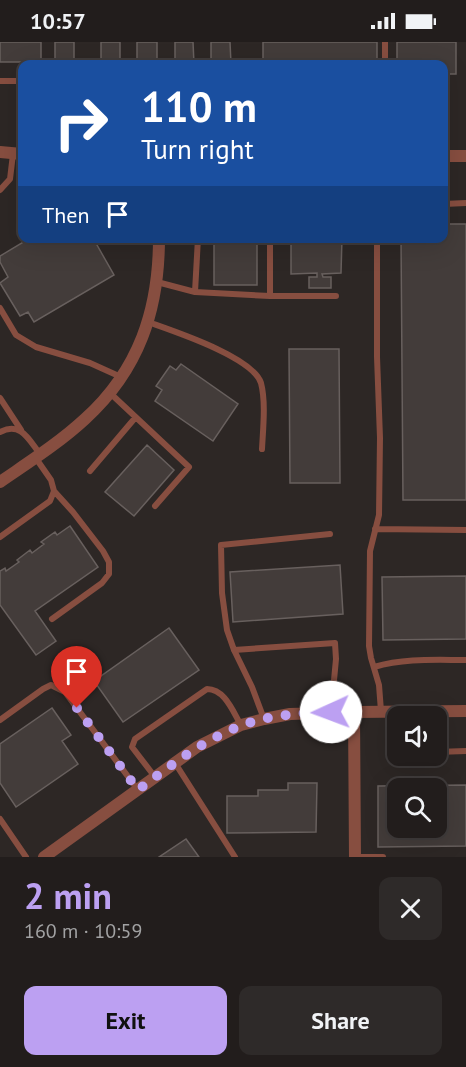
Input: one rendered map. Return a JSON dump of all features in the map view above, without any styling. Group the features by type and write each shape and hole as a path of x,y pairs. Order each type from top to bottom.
{"street":[{"path":"448,156 466,156"},
{"path":"0,482 84,420 121,376 135,354 148,322 156,293 159,243"},
{"path":"447,712 466,711"},
{"path":"354,712 355,857"},
{"path":"48,856 197,747 241,725 290,714 387,712"}],"lane":[{"path":"385,42 385,60"},
{"path":"0,81 18,81"},
{"path":"0,190 10,179 12,153"},
{"path":"448,204 466,203"},
{"path":"195,292 198,243"},
{"path":"270,243 270,296"},
{"path":"377,243 379,514 370,551 369,646 370,658 379,686 381,712"},
{"path":"157,282 195,292 270,296 336,296"},
{"path":"0,308 16,335 36,347 90,363 121,376"},
{"path":"148,322 187,335 225,352 255,372 261,381 263,396 262,449"},
{"path":"109,393 189,467 155,506"},
{"path":"0,398 38,456 51,480 54,491 73,512 109,562 109,574 102,583 52,619"},
{"path":"90,471 135,418"},
{"path":"0,432 12,428 22,431"},
{"path":"0,537 50,501 54,491"},
{"path":"375,530 466,530"},
{"path":"264,719 226,630 221,546 330,534"},
{"path":"234,650 335,643 336,659 331,712"},
{"path":"374,667 410,660 466,660"},
{"path":"0,720 43,689 51,685 58,687 65,692 138,790"},
{"path":"155,777 132,747 135,739 207,689 221,692 241,725"},
{"path":"447,752 466,751"},
{"path":"175,762 235,857"},
{"path":"0,819 26,857"},
{"path":"355,857 383,857"}],"building":[{"path":"0,42 41,42 41,60 0,62"},
{"path":"55,42 74,42 74,60 55,60"},
{"path":"101,42 120,42 120,60 101,60"},
{"path":"137,42 157,42 157,60 137,60"},
{"path":"175,42 193,42 194,60 175,60"},
{"path":"211,42 230,42 231,60 211,60"},
{"path":"263,42 377,42 377,60 263,60"},
{"path":"397,42 456,42 456,74 448,74 448,60 397,60"},
{"path":"448,224 466,224 466,500 403,500 401,243 448,243"},
{"path":"22,243 96,243 114,275 34,322 28,312 20,316 0,283 8,277 0,262 0,256"},
{"path":"214,243 257,243 257,285 214,285"},
{"path":"291,243 342,243 341,273 322,274 323,277 331,277 331,288 309,288 309,277 317,277 317,273 291,274"},
{"path":"289,349 339,349 340,483 290,483"},
{"path":"181,364 238,404 213,441 155,401 162,390 156,386 170,366 176,370"},
{"path":"147,445 174,470 134,516 105,492"},
{"path":"70,526 98,567 35,611 56,641 36,655 0,605 0,571 5,568 6,571 30,550 32,553 44,544 41,542 55,532 57,535"},
{"path":"340,565 343,614 233,622 230,572"},
{"path":"466,576 466,639 383,640 382,577"},
{"path":"169,628 199,670 123,722 94,681"},
{"path":"52,708 71,735 62,741 78,764 16,807 0,783 0,744"},
{"path":"288,783 317,783 316,832 227,833 227,796 258,796 258,790 288,790"},
{"path":"447,785 466,785 466,846 378,847 378,786 387,786 387,838 447,838"},
{"path":"186,839 199,857 159,857"}],"route":[{"path":"77,708 138,790 197,747 241,725 290,714 331,712"}]}
